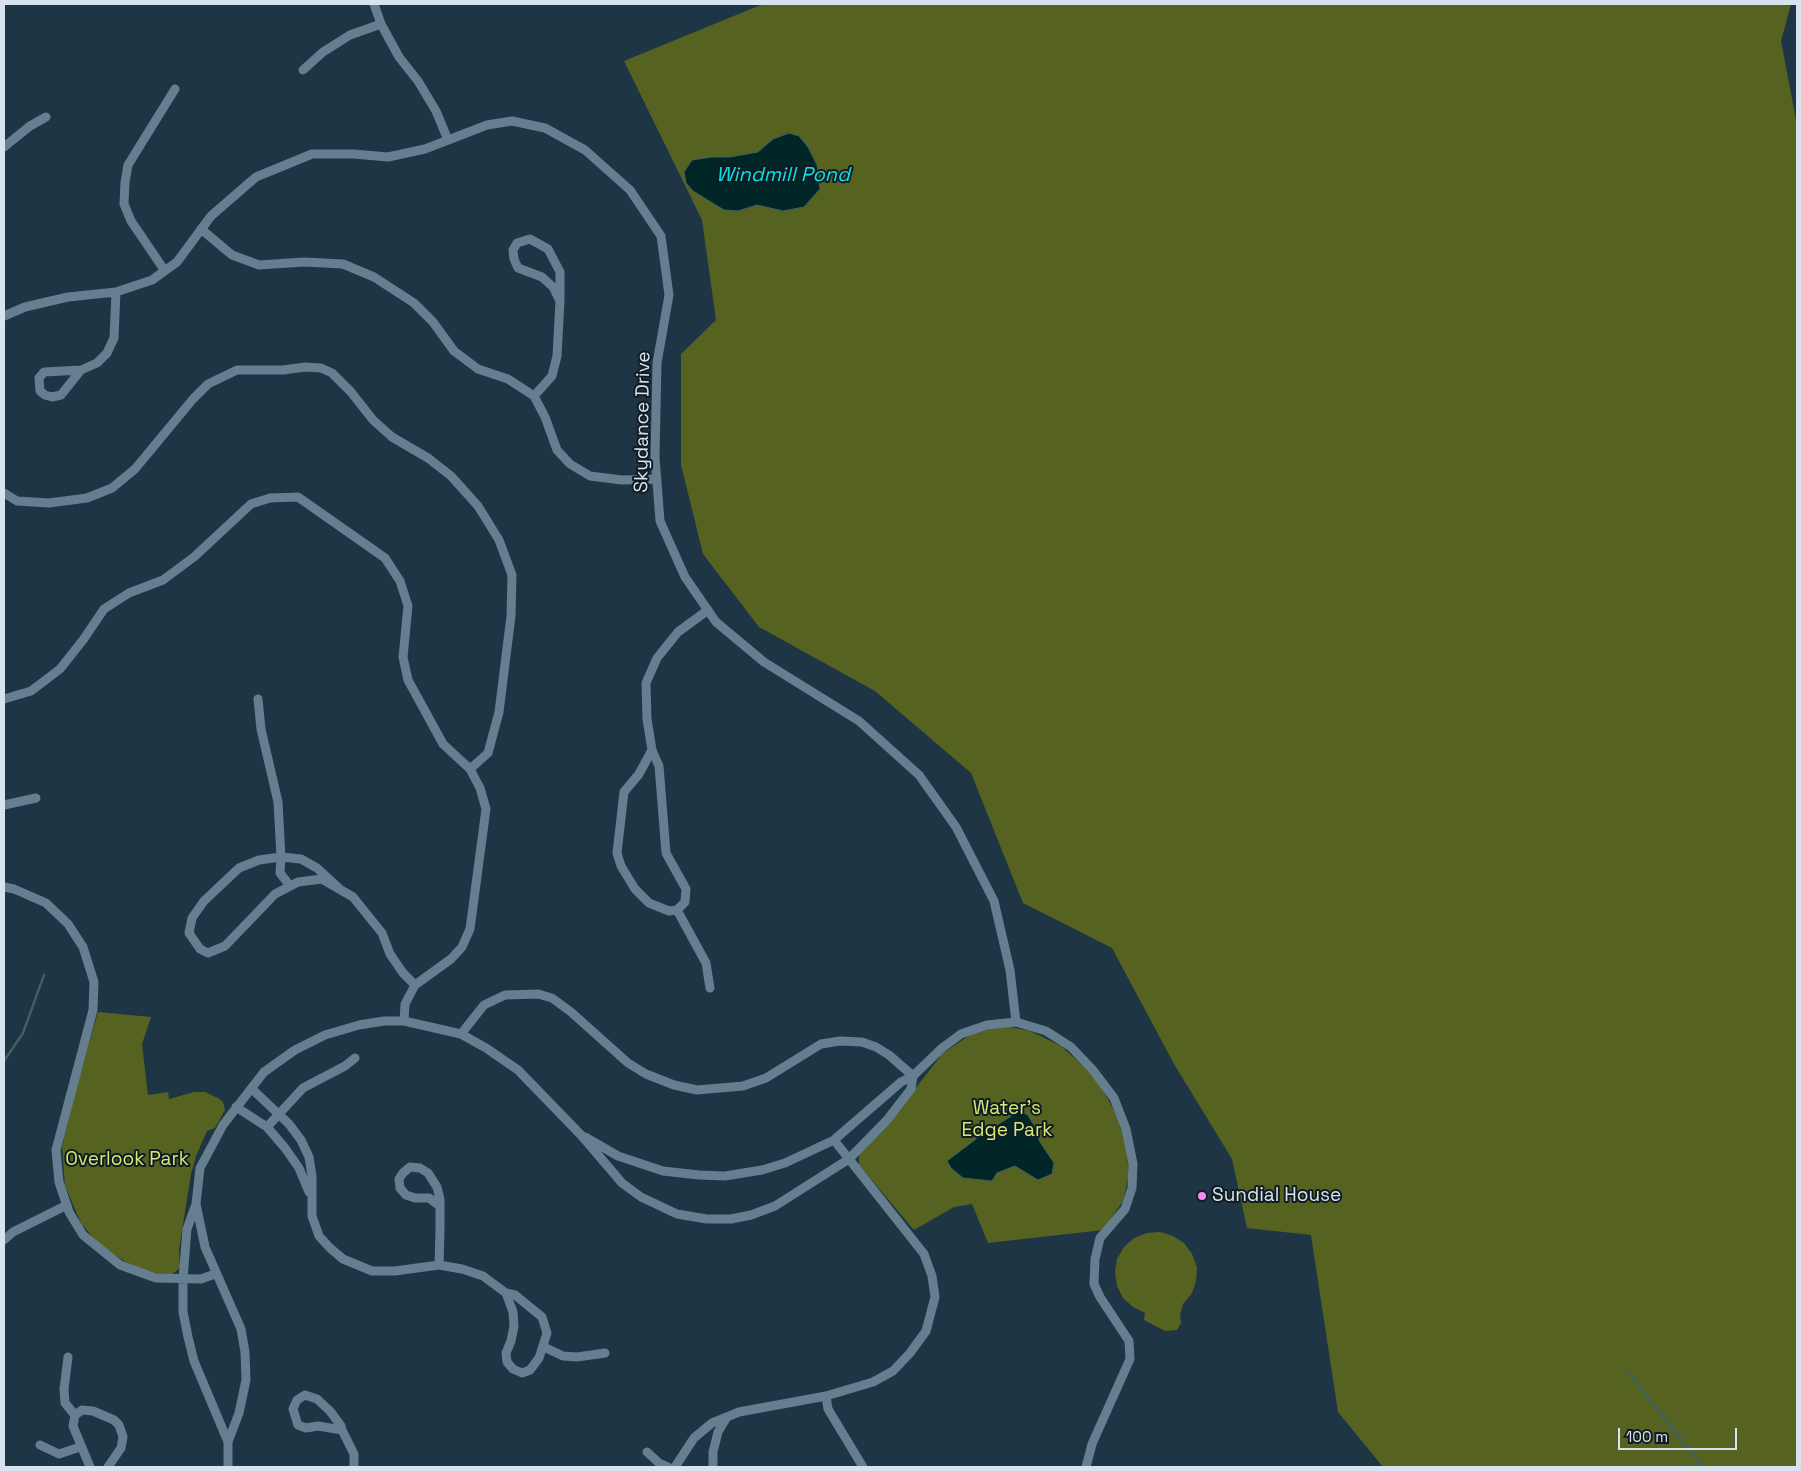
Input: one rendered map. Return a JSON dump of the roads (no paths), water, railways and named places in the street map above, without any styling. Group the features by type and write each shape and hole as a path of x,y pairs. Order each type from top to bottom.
{"street":[{"path":"374,4 381,24 399,57 418,81 436,111 448,140"},
{"path":"303,70 323,52 350,35 381,24"},
{"path":"165,271 131,221 124,204 125,182 128,165 175,89"},
{"path":"4,147 30,126 46,117"},
{"name":"Skydance Drive","path":"4,316 25,307 68,297 116,292 152,280 177,262 211,216 256,177 312,154 354,154 388,157 425,149 488,125 512,121 545,128 585,150 630,190 661,236 668,295 657,363 657,478 660,521 685,577 716,622 764,662 859,720 919,774 956,827 994,901 1010,970 1016,1022"},
{"path":"201,229 232,255 259,265 304,262 343,264 374,277 414,303 434,322 454,351 478,369 508,379 534,396 545,417 557,450 570,464 590,476 622,480 657,478"},
{"path":"534,396 552,376 557,356 560,301 560,272 548,249 530,239 517,243 513,250 518,268 542,277 553,287 560,301"},
{"path":"81,370 61,395 45,395 40,390 39,378 44,372 81,370 97,363 107,353 114,338 116,292"},
{"path":"4,493 18,501 49,503 87,498 112,488 135,470 193,398 208,384 237,370 283,370 305,366 321,368 332,373 351,392 373,420 392,437 428,458 451,476 478,506 499,540 512,575 512,616 499,712 488,754 470,769"},
{"path":"4,698 31,690 60,669 104,609 129,593 169,576 194,557 251,504 270,498 298,497 386,560 400,581 408,606 403,658 408,680 443,744 470,769 480,788 486,809 470,929 462,948 451,959 415,985 405,1004 404,1020"},
{"path":"652,750 639,774 624,792 617,853 621,866 635,889 649,903 669,911 677,910 685,902 686,889 666,853 659,766 652,750 647,719 646,683 657,658 678,632 708,610"},
{"path":"258,699 261,729 278,802 280,873 290,886"},
{"path":"4,805 36,798"},
{"path":"342,891 317,868 301,859 281,857 259,860 239,868 204,901 192,918 190,933 200,949 208,953 225,946 275,894 298,882 322,879 342,891 353,897 382,932 390,954 403,973 415,985"},
{"path":"4,887 14,889 46,903 68,924 83,947 94,982 93,1010 56,1150 59,1182 67,1205 83,1235 120,1265 156,1278 201,1279 215,1274"},
{"path":"677,910 706,964 710,988"},
{"path":"461,1034 484,1005 505,995 538,994 552,998 571,1012 628,1063 646,1074 674,1085 697,1090 743,1086 766,1078 821,1044 840,1040 862,1042 876,1047 889,1055 912,1076"},
{"path":"228,1442 194,1361 183,1312 183,1279 187,1228 196,1204 200,1168 223,1125 264,1072 295,1050 325,1036 359,1025 404,1020 461,1034 486,1048 518,1070 581,1135 622,1183 641,1197 677,1214 707,1219 751,1215 775,1206 849,1159 888,1120 911,1089 912,1076"},
{"path":"581,1135 618,1156 644,1166 699,1175 726,1176 762,1170 785,1163 834,1140 901,1082 912,1076 942,1048 962,1034 987,1025 1016,1022 1046,1031 1071,1047 1092,1069 1114,1098 1126,1129 1133,1164 1132,1188 1125,1209 1100,1238 1094,1259 1094,1284 1100,1297 1128,1341 1130,1360 1092,1444 1086,1467"},
{"path":"267,1127 303,1088 345,1066 355,1058"},
{"path":"252,1089 301,1140 309,1157 312,1176 310,1195 312,1216 319,1236 343,1259 372,1271 395,1271 439,1265 462,1269 484,1276 506,1293 515,1295 542,1317 547,1333 544,1347 530,1370 522,1373 513,1370 507,1362 506,1353 514,1326 513,1312 506,1293"},
{"path":"236,1107 267,1127 299,1168 310,1195"},
{"path":"675,1467 694,1438 712,1423 739,1412 826,1396 858,1388 892,1371 910,1353 926,1331 935,1297 932,1276 924,1254 834,1140"},
{"path":"439,1265 440,1206 437,1187 428,1173 420,1168 410,1167 403,1173 400,1179 400,1188 406,1195 415,1198 429,1198 440,1206"},
{"path":"196,1204 205,1247 215,1274 241,1328 245,1352 246,1380 239,1413 228,1442 228,1467"},
{"path":"4,1240 13,1232 67,1205"},
{"path":"544,1347 563,1356 577,1357 605,1353"},
{"path":"68,1357 64,1389 65,1403 75,1415"},
{"path":"342,1430 318,1426 306,1428 298,1425 292,1409 297,1400 305,1395 317,1399 330,1411 342,1430 354,1454 354,1467"},
{"path":"826,1396 828,1409 863,1467"},
{"path":"90,1467 73,1426 75,1415 82,1410 93,1411 114,1420 119,1426 123,1437 121,1448 108,1467"},
{"path":"714,1467 713,1452 718,1432 727,1417"},
{"path":"40,1446 59,1454 80,1446"},
{"path":"647,1452 659,1463 668,1467"}],"water":[{"name":"Windmill Pond","path":"789,133 799,136 808,147 817,165 820,189 804,207 783,211 757,205 738,211 724,210 693,191 686,183 684,172 692,160 730,157 758,152 773,139"},
{"path":"1016,1113 1027,1114 1034,1125 1040,1142 1054,1163 1052,1174 1038,1180 1015,1166 997,1173 992,1181 963,1178 951,1168 947,1161 976,1139 982,1130 991,1129"}],"waterway":[{"path":"4,1061 23,1033 44,975"},
{"path":"1627,1371 1703,1467"}],"place":[{"name":"Sundial House","path":"1202,1196"}],"park label":[{"name":"Water's Edge Park","path":"1007,1120"},
{"name":"Overlook Park","path":"127,1160"}]}
